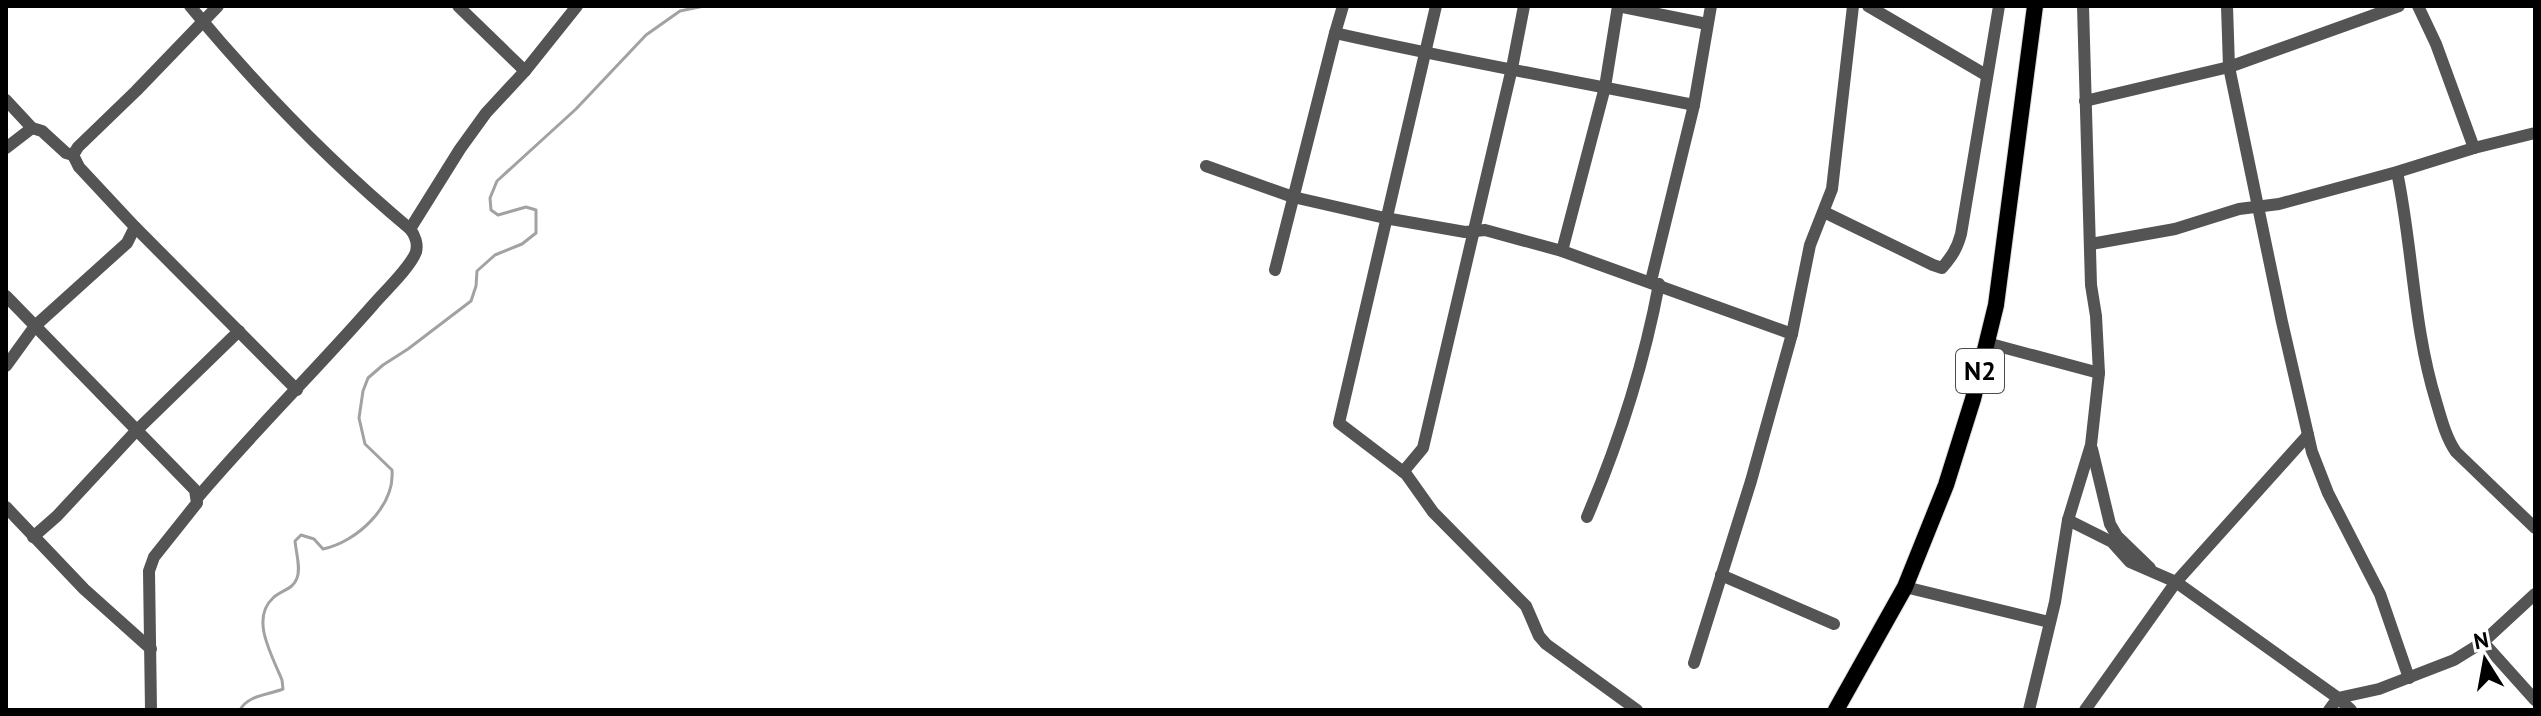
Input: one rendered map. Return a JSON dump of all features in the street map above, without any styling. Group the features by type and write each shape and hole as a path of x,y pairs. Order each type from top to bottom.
{"highway":[{"name":"N2","path":"1836,710 1905,587 1946,485 1973,399 1996,305 2035,6"}],"street":[{"path":"151,710 148,579 151,564 159,550 233,456 297,390 416,253 415,235 410,229 347,174 286,114 190,6"},
{"path":"73,155 218,6"},
{"path":"458,6 525,71"},
{"path":"410,229 486,113 525,71 577,6"},
{"path":"1275,270 1343,6"},
{"path":"1436,6 1339,423 1403,472 1433,512 1526,606 1539,636 1546,644 1637,710"},
{"path":"1403,472 1423,448 1524,6"},
{"path":"1562,251 1605,87 1618,6 1707,24"},
{"path":"1587,517 1612,458 1652,324 1655,282 1694,105 1711,6"},
{"path":"1694,663 1751,481 1792,334 1810,245 1832,189 1853,6"},
{"path":"1868,6 1986,75"},
{"path":"1824,212 1942,268 1957,250 1961,234 1999,6"},
{"path":"2029,710 2055,602 2068,520 2091,445 2099,373 2091,285 2083,6"},
{"path":"2227,6 2229,67 2308,435 2328,493 2390,617 2409,678"},
{"path":"2085,101 2229,67 2399,6"},
{"path":"2418,6 2436,44 2474,148"},
{"path":"1335,33 1694,105"},
{"path":"6,100 32,128 42,131 66,153 73,155 79,167 135,227 297,390"},
{"path":"6,148 32,128"},
{"path":"2091,244 2166,231 2239,209 2310,196 2535,133"},
{"path":"1206,166 1293,197 1460,231 1485,230 1562,251 1655,282 1792,334"},
{"path":"2397,172 2407,221 2423,352 2449,440 2456,452 2535,528"},
{"path":"6,366 35,326 127,243 135,227"},
{"path":"6,296 191,484 198,497"},
{"path":"33,537 239,331"},
{"path":"1987,343 2099,373"},
{"path":"2085,710 2176,582 2308,435"},
{"path":"2091,445 2114,539"},
{"path":"6,507 84,589 151,649"},
{"path":"2068,520 2114,539 2153,572 2176,582 2351,710"},
{"path":"1721,575 1834,624"},
{"path":"1905,587 2049,622"},
{"path":"2329,710 2338,698 2354,696 2409,678 2454,660 2483,642 2535,594"},
{"path":"2483,642 2535,700"}],"waterway":[{"path":"240,710 253,698 283,689 265,638 263,616 273,598 293,585 297,578 295,541 301,535 314,539 323,549 349,539 371,520 387,497 392,470 365,444 359,418 368,378 471,301 477,271 495,255 522,244 536,233 536,210 526,207 498,215 491,210 490,198 497,181 576,109 646,35 680,11 704,6"}]}
